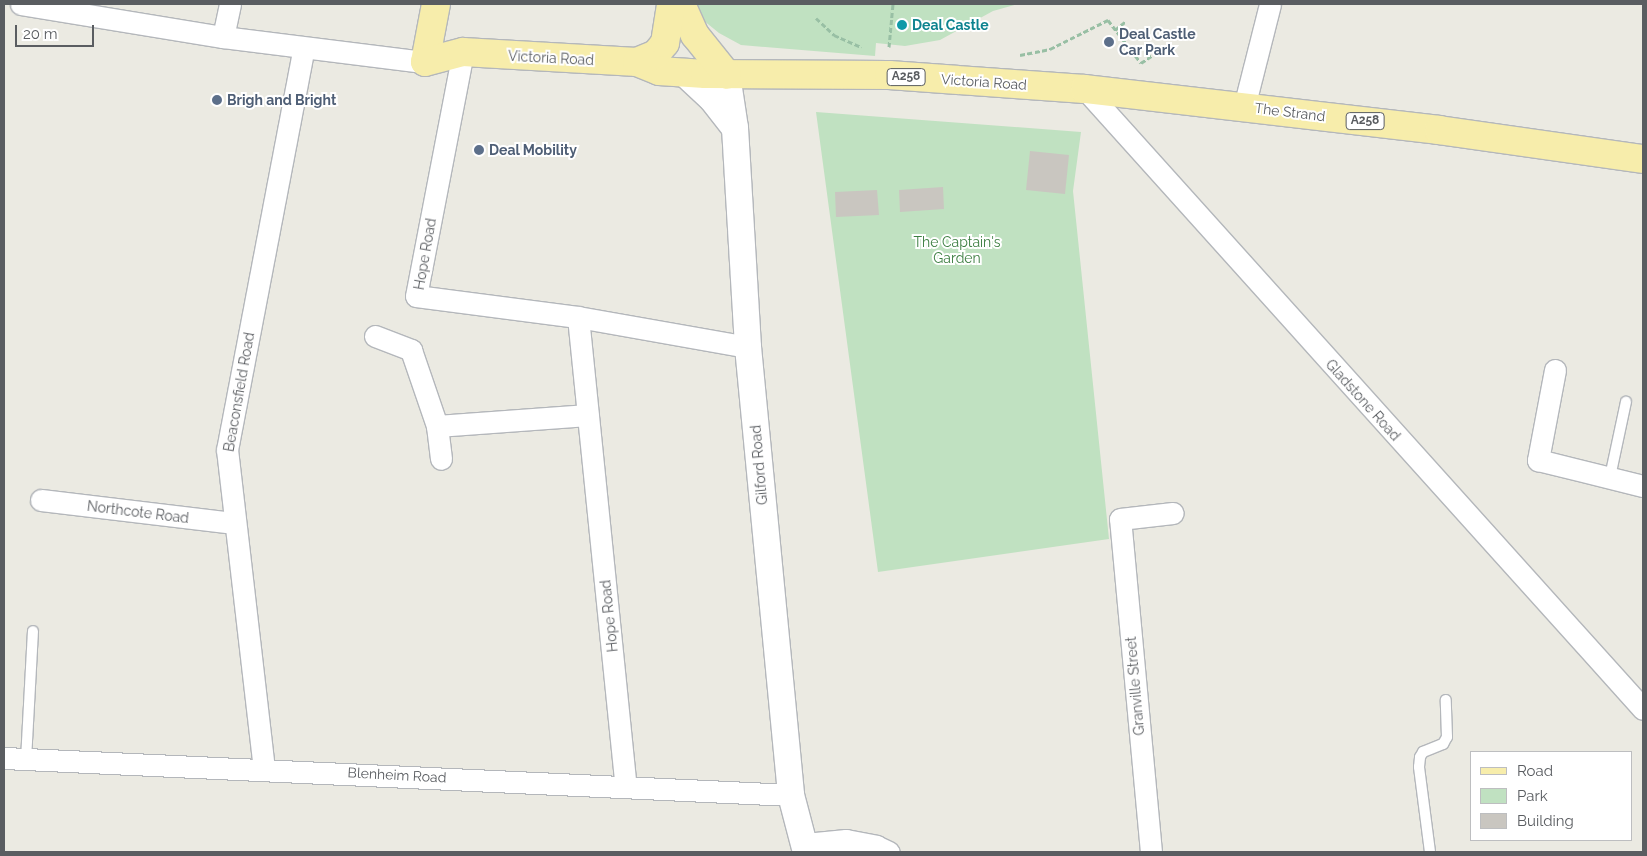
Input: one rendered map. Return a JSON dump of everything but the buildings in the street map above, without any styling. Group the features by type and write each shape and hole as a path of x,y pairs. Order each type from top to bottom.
{"main road":[{"path":"425,62 436,4"},
{"path":"637,62 656,54 665,44 671,4"},
{"path":"681,4 695,35 727,75"},
{"name":"Victoria Road","path":"425,62 463,52 637,62 659,71 727,75 889,75 1085,89"},
{"name":"The Strand","path":"1085,89 1458,132 1643,159"}],"street":[{"name":"Victoria Road","path":"21,4 223,38 425,62"},
{"path":"223,38 230,4"},
{"path":"1244,107 1270,4"},
{"name":"Beaconsfield Road","path":"264,769 227,450 304,48"},
{"name":"Hope Road","path":"463,52 416,296 578,317 748,347"},
{"path":"683,72 712,99 735,128"},
{"name":"Gilford Road","path":"727,75 735,128 748,347 791,795 805,848"},
{"name":"Gladstone Road","path":"1085,89 1643,709"},
{"name":"Hope Road","path":"578,317 626,787"},
{"path":"375,336 410,350 437,426 441,459"},
{"path":"1555,370 1538,460 1643,486"},
{"path":"437,426 588,416"},
{"name":"Northcote Road","path":"41,500 235,523"},
{"name":"Granville Street","path":"1151,852 1120,519 1173,513"},
{"name":"Blenheim Road","path":"4,758 791,795"},
{"path":"805,848 846,840 876,846 889,852"}],"lane":[{"path":"1610,477 1626,402"},
{"path":"26,760 33,631"},
{"path":"1430,852 1419,767 1420,757 1423,752 1443,744 1447,737 1446,700"}],"path":[{"path":"889,45 893,4"},
{"path":"816,18 834,35 870,50"},
{"path":"1018,56 1050,49 1108,20 1140,63 1159,52"},
{"path":"1115,30 1126,22"}],"green space":[{"path":"690,4 1018,4 993,11 940,40 905,46 876,43 875,56 741,45 719,33 698,16"},
{"name":"The Captain's Garden","path":"816,112 1081,132 1073,191 1109,539 878,572"}],"place":[{"name":"Deal Castle","path":"902,25"},
{"name":"Deal Castle Car Park","path":"1109,42"},
{"name":"Brigh and Bright","path":"217,100"},
{"name":"Deal Mobility","path":"479,150"}]}
